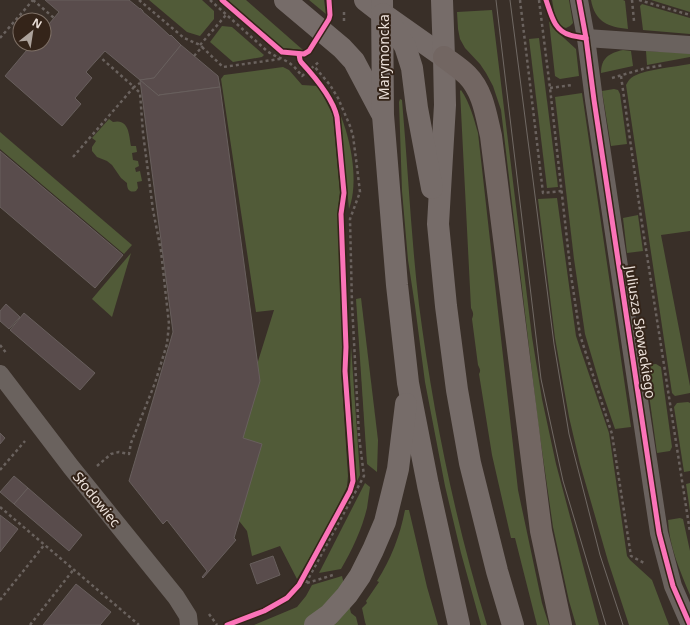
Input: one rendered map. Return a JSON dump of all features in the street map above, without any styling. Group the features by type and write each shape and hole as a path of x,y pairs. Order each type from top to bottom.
{"highway":[{"path":"444,58 468,76 476,85 482,98 491,136 541,531 561,625"}],"main road":[{"path":"286,0 342,48 354,61 383,115 397,284 408,383 428,485 459,625"},
{"path":"365,0 383,7 444,58"},
{"path":"438,224 445,105 442,0"},
{"path":"383,7 394,29 405,46 412,68 417,108 438,224 446,306 457,390 470,463 497,571 513,625"},
{"name":"Marymoncka","path":"383,7 383,115"},
{"path":"314,625 329,615 360,576 385,522 398,469 408,383"}],"street":[{"path":"579,0 586,38 690,45"},
{"name":"Juliusza Słowackiego","path":"586,38 659,533 673,586 690,625"},
{"name":"Słodowiec","path":"0,374 71,467 176,596 188,616 189,625"}],"path":[{"path":"0,38 33,0 54,18"},
{"path":"139,0 184,38 201,46 223,66 280,59"},
{"path":"210,0 267,51 289,63 302,76 307,68 314,66 320,61"},
{"path":"520,0 543,193 562,191"},
{"path":"539,0 562,191 570,275 580,335 612,434 631,556 650,567"},
{"path":"632,0 635,22"},
{"path":"639,0 690,15"},
{"path":"194,56 226,15"},
{"path":"96,468 111,454 119,452 129,454 131,443 155,383 167,344 169,324 161,251 153,210 143,133 140,93 100,57"},
{"path":"608,79 646,68 667,65"},
{"path":"314,66 330,85 338,98 350,126 356,158 360,192 350,219 352,304 359,436 364,476 306,583 321,578"},
{"path":"307,68 313,75"},
{"path":"621,76 639,203 690,532"},
{"path":"74,157 134,87 140,83"},
{"path":"550,88 573,85"},
{"path":"0,470 28,438"},
{"path":"299,585 352,486"},
{"path":"0,507 139,625"},
{"path":"0,600 45,544"},
{"path":"30,625 74,569"}],"green space":[{"path":"149,0 202,0 214,11 214,19 200,36 187,32"},
{"path":"227,0 246,0 303,50 283,48"},
{"path":"309,0 324,0 326,14"},
{"path":"552,0 569,0 573,23 570,26 566,28 559,24 554,12"},
{"path":"591,0 625,1 628,29 614,27 604,22 596,14"},
{"path":"651,0 690,0 690,12"},
{"path":"642,4 690,18 690,34 643,30 640,6"},
{"path":"492,10 532,337 542,399 556,464 599,625 576,625 569,601 553,527 538,423 501,110 493,86 480,64 465,48 460,39 458,29 457,12"},
{"path":"549,21 553,28 576,49 579,76 560,79 555,76"},
{"path":"222,26 232,27 264,55 262,57 233,62 210,42"},
{"path":"539,38 558,187 547,188 529,39"},
{"path":"623,50 631,51 633,66 601,73 604,60 610,55"},
{"path":"646,51 690,53 690,57 647,65"},
{"path":"690,64 690,231 661,235 690,386 690,393 675,396 672,393 626,85 631,78 640,74"},
{"path":"283,67 289,70 302,85 318,86 333,115 340,192 338,210 343,347 341,369 348,476 347,487 323,535 297,579 280,546 252,556 247,531 217,493 274,310 256,312 221,79 224,75"},
{"path":"614,89 618,90 620,94 627,144 611,146 602,91"},
{"path":"461,90 469,106 478,133 518,490 542,603 549,625 537,625 515,538 511,538 492,455 479,374 480,370 478,365 472,319 473,313 471,308"},
{"path":"582,93 631,427 615,429 585,334 574,259 555,97"},
{"path":"400,99 402,100 416,279 431,386 455,507 475,586 487,625 481,625 461,553 445,486 425,382 408,260 402,191"},
{"path":"340,114 344,124 352,161 353,186 349,209"},
{"path":"109,119 113,122 118,121 125,125 129,133 131,146 136,146 137,152 132,153 133,160 138,161 139,166 135,168 136,172 140,171 142,181 137,182 138,188 136,191 132,192 129,190 127,183 121,178 112,165 97,157 92,151 92,147 96,141 92,138"},
{"path":"0,132 132,245 124,254 0,149"},
{"path":"557,198 576,336 609,433 627,556 652,580 669,625 629,625 608,561 580,464 569,417 555,338 538,199"},
{"path":"638,215 643,251 627,253 623,218"},
{"path":"131,253 112,317 92,299"},
{"path":"361,298 378,440 377,472 367,464 356,299"},
{"path":"351,346 360,475 355,485 356,474 350,377"},
{"path":"656,364 661,367 672,447 670,451 657,453 645,365"},
{"path":"677,403 690,403 690,471 684,472 674,407"},
{"path":"365,483 370,487 367,508 359,532 349,554 341,569 319,573"},
{"path":"690,483 690,511 686,484"},
{"path":"405,510 409,510 427,587 438,625 366,625 362,608 367,603 366,601 379,582 377,581 391,556 398,538"},
{"path":"683,519 690,551 690,595 682,577 670,539 668,520"},
{"path":"342,576 351,613 356,617 358,625 254,625 297,607 306,596 312,585"}],"building":[{"path":"45,0 129,0 181,45 154,78 140,80 105,51 86,72 92,78 75,98 81,104 62,126 5,76 25,52 52,52 52,20 59,12"},
{"path":"181,45 218,76 220,87 159,96 140,80 154,78"},
{"path":"140,80 159,96 220,87 260,381 243,438 262,444 234,538 236,540 203,578 202,577 207,571 167,520 163,524 129,481 173,332"},
{"path":"0,151 123,255 95,288 0,207"},
{"path":"6,304 20,317 9,329 0,321 0,311"},
{"path":"24,313 95,373 80,390 10,330"},
{"path":"0,433 5,438 0,444"},
{"path":"14,476 28,488 14,504 0,492"},
{"path":"28,488 82,535 69,551 14,504"},
{"path":"0,515 18,529 0,552"},
{"path":"273,556 280,575 257,584 250,564"},
{"path":"76,584 111,612 100,625 43,625"}],"tram line":[{"path":"496,0 541,379 563,481 606,625"},
{"path":"510,0 554,344 569,434 600,555 623,625"}],"cycle path":[{"path":"222,0 282,52 304,54 309,51 329,19 329,0"},
{"path":"546,0 554,21 560,30 572,36 586,38"},
{"path":"579,0 586,38 659,533 673,586 690,625"},
{"path":"227,625 264,611 287,598 299,585 350,491 353,481 345,371 346,347 341,214 344,193 337,117 332,102 301,62 299,54"}]}
